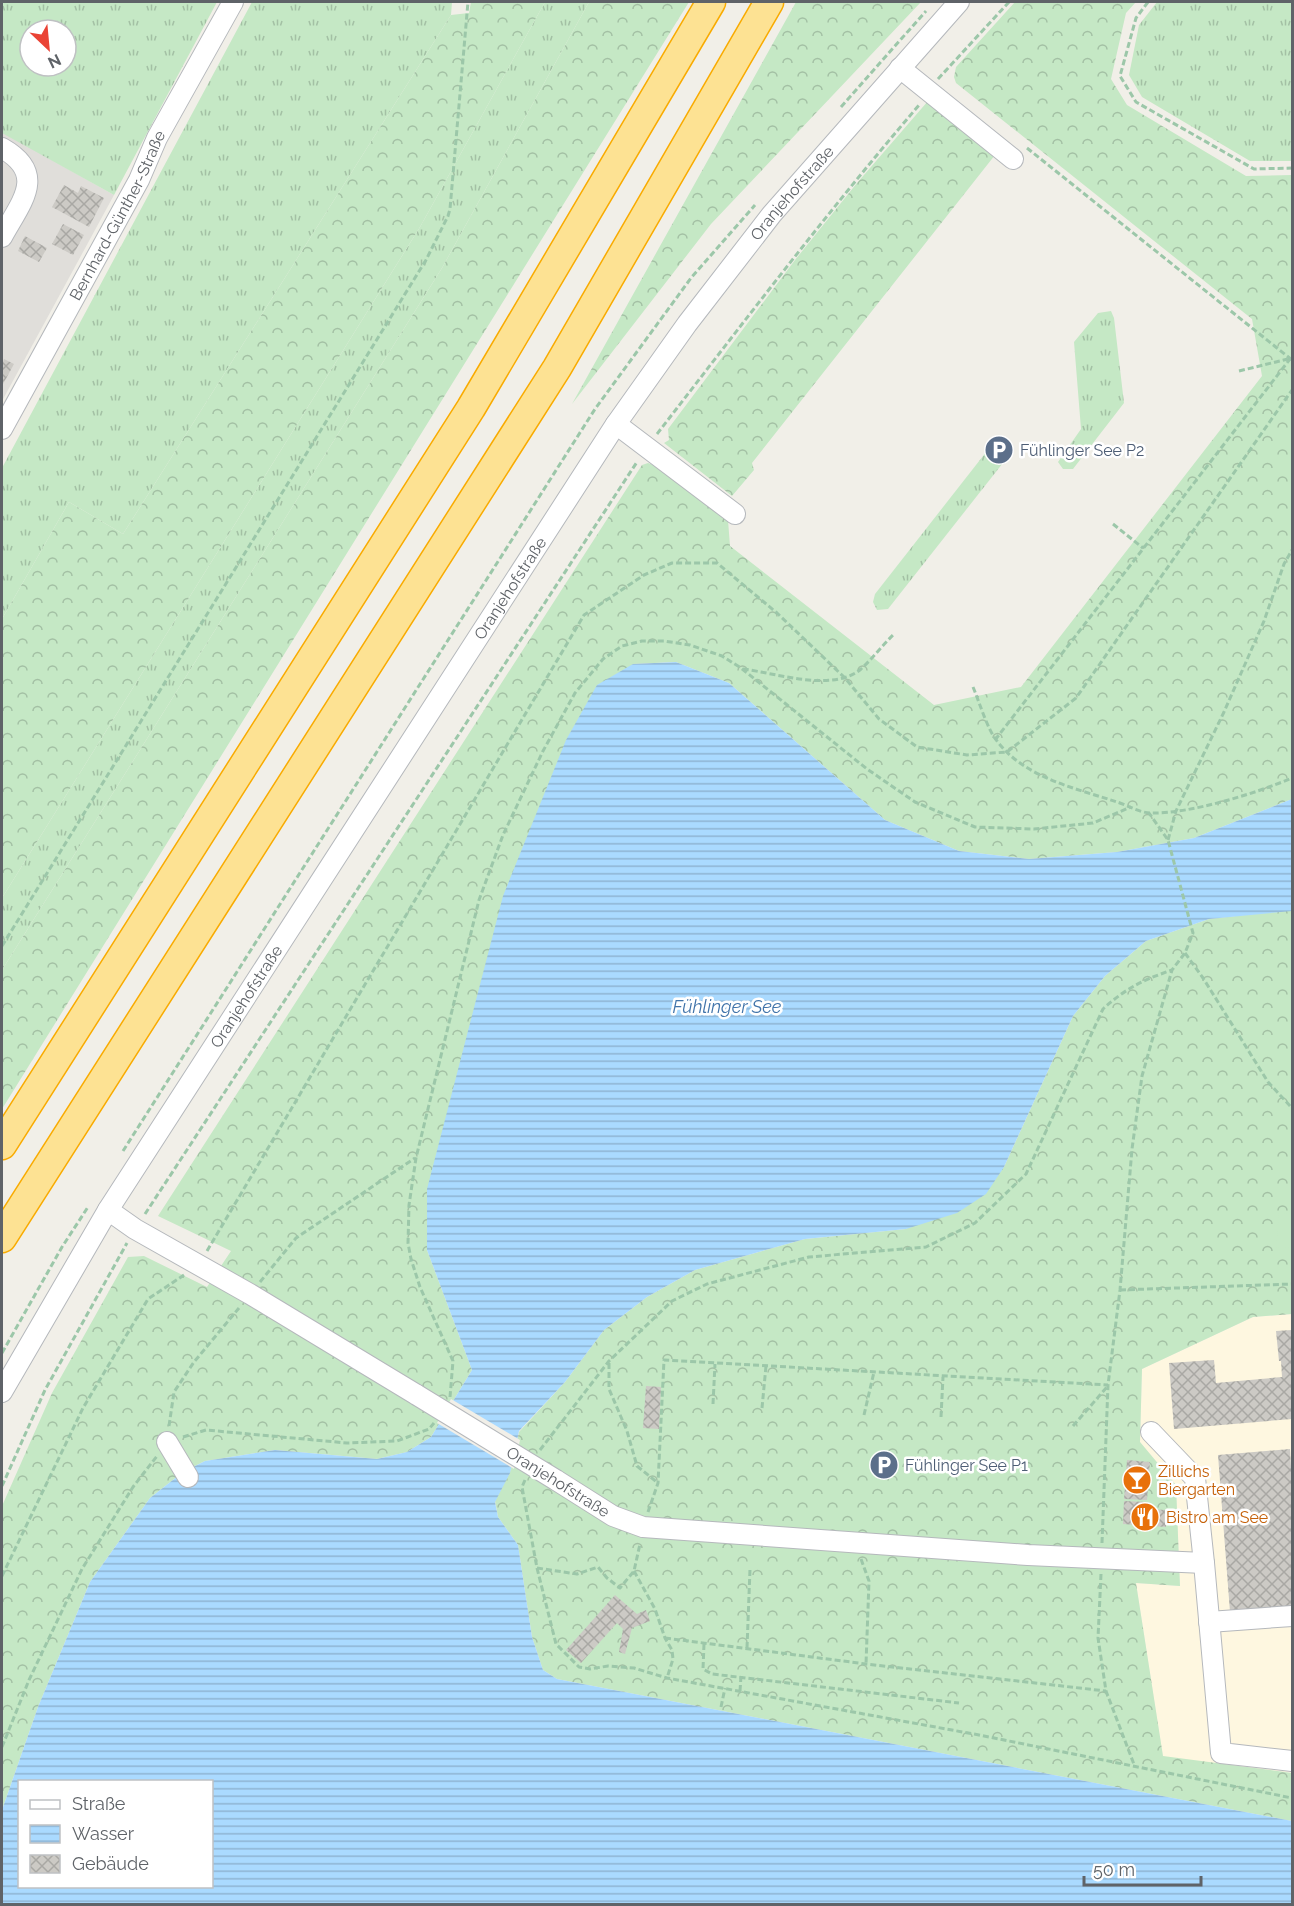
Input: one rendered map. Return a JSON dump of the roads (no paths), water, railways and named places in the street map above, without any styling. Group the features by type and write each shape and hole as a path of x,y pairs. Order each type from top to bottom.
{"highway":[{"path":"2,1145 471,408 711,2"},
{"path":"2,1238 557,368 769,2"}],"street":[{"name":"Bernhard-Günther-Straße","path":"2,429 139,180 158,138 233,2"},
{"name":"Oranjehofstraße","path":"2,1392 108,1210 616,424 687,324 772,214 959,2"},
{"path":"900,68 1017,151"},
{"path":"2,148 15,156 27,170 27,191 2,237"},
{"path":"616,424 735,514"},
{"name":"Oranjehofstraße","path":"108,1210 135,1229 250,1294 613,1516 643,1527 1102,1560 1204,1563"},
{"path":"1151,1432 1195,1478 1221,1753 1293,1761"},
{"path":"167,1442 188,1477"},
{"path":"1209,1622 1293,1616"}],"water":[{"name":"Fühlinger See","path":"676,662 729,683 885,820 959,851 1029,859 1117,852 1194,838 1292,799 1292,911 1209,919 1146,941 1105,976 1073,1016 1004,1167 986,1194 957,1213 906,1229 805,1239 695,1270 647,1297 604,1330 565,1382 519,1431 510,1473 495,1502 498,1517 518,1545 532,1637 543,1670 557,1679 1292,1821 1292,1904 2,1904 2,1810 38,1707 90,1582 150,1498 183,1472 205,1461 275,1450 377,1459 407,1452 431,1437 472,1370 427,1250 427,1189 503,896 566,740 597,685 633,664"}],"place":[{"name":"Fühlinger See P2","path":"999,450"},
{"name":"Fühlinger See P1","path":"884,1465"},
{"name":"Zillichs Biergarten","path":"1137,1480"},
{"name":"Bistro am See","path":"1145,1517"}]}
